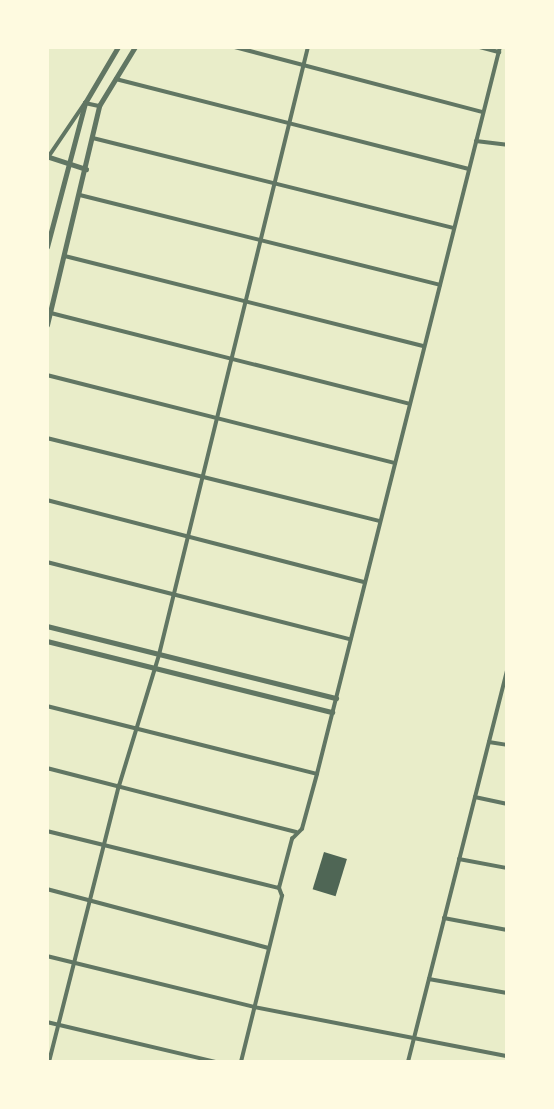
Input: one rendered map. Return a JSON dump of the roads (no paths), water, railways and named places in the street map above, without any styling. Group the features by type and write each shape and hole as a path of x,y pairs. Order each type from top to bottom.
{"street":[{"path":"86,169 48,158 118,47"},
{"path":"47,325 99,106 135,47"},
{"path":"235,47 483,112"},
{"path":"49,1062 119,786 159,654 308,47"},
{"path":"47,768 296,832 302,829 499,50 480,47"},
{"path":"116,79 469,169"},
{"path":"85,103 99,106"},
{"path":"47,247 85,103"},
{"path":"93,138 454,228"},
{"path":"476,141 507,145"},
{"path":"80,195 440,285"},
{"path":"65,256 424,346"},
{"path":"51,313 410,404"},
{"path":"47,375 219,416 395,463"},
{"path":"47,438 380,521"},
{"path":"47,500 365,582"},
{"path":"47,562 351,639"},
{"path":"47,626 336,698"},
{"path":"47,641 332,712"},
{"path":"408,1062 507,671"},
{"path":"499,703 507,704"},
{"path":"47,706 317,774"},
{"path":"489,741 507,746"},
{"path":"475,797 507,804"},
{"path":"47,831 279,888"},
{"path":"241,1062 282,896 279,888 296,832"},
{"path":"459,859 507,868"},
{"path":"47,889 269,948"},
{"path":"444,918 507,930"},
{"path":"47,956 254,1007 507,1056"},
{"path":"429,979 507,993"},
{"path":"47,1022 216,1062"}]}
